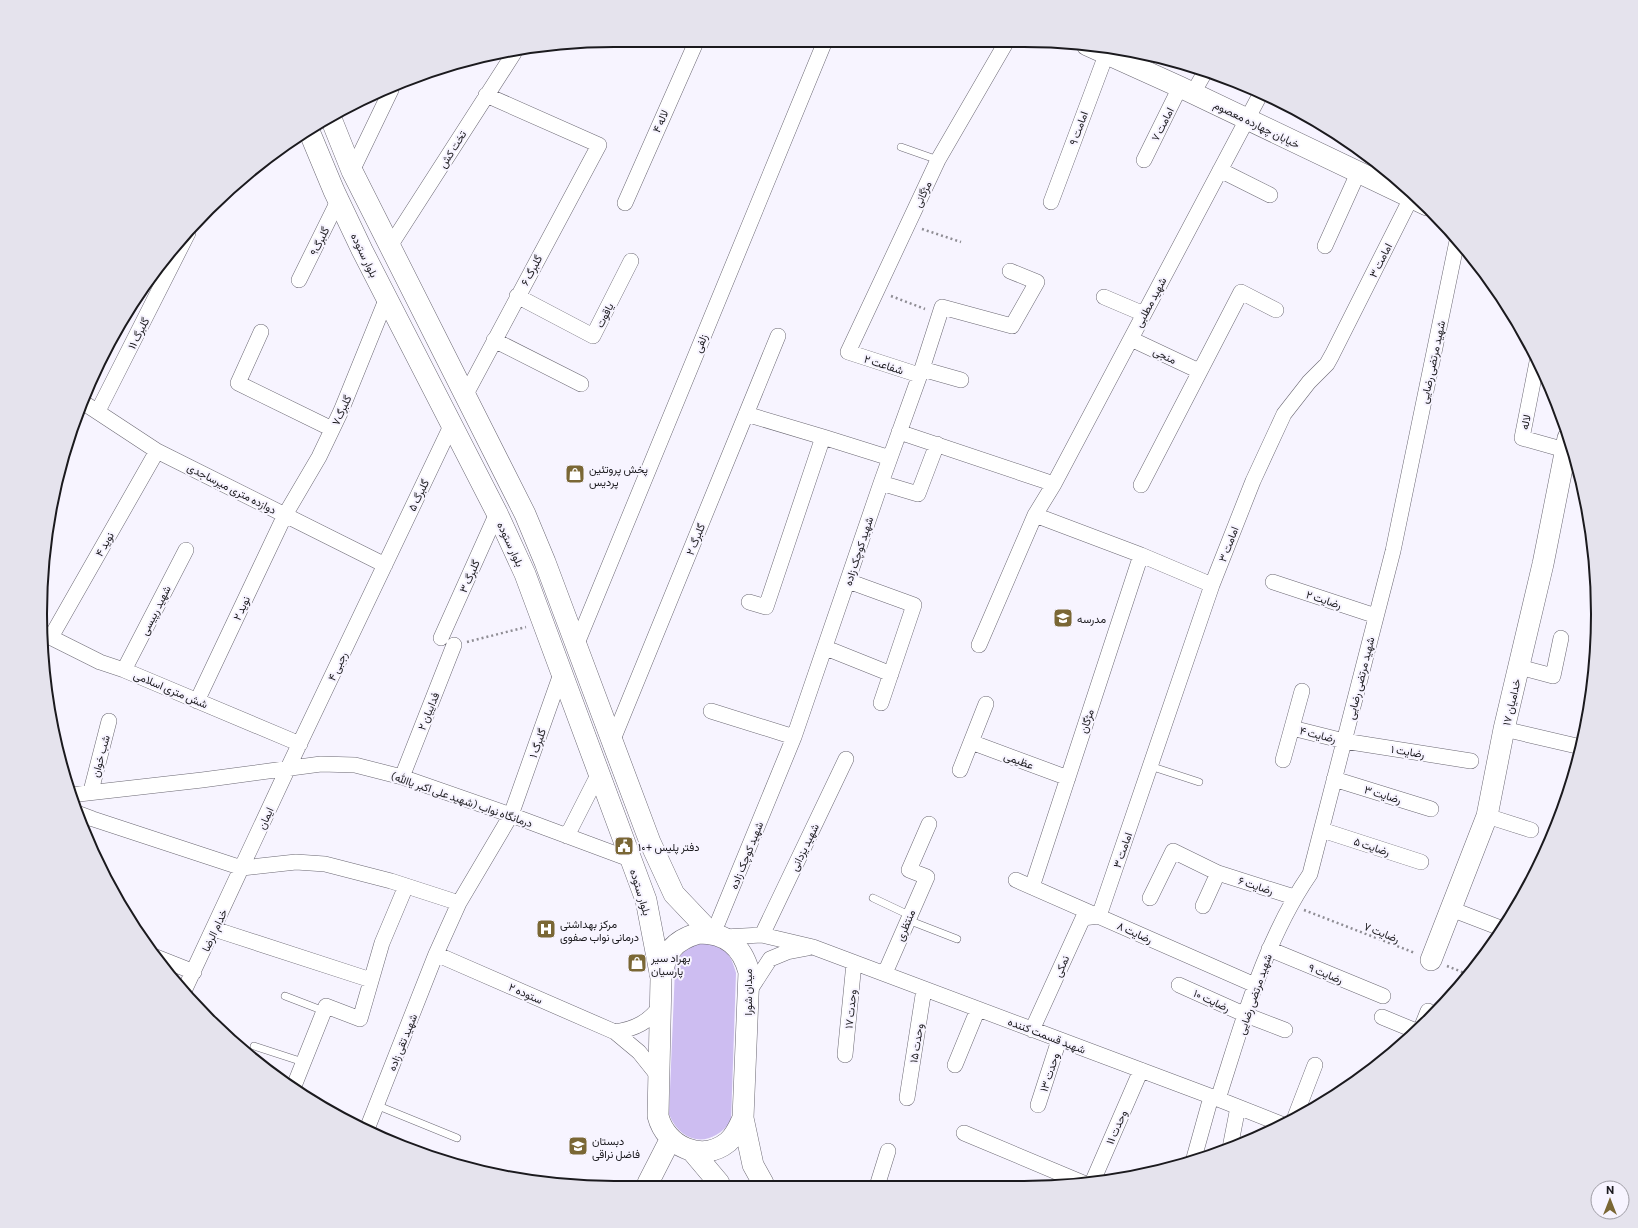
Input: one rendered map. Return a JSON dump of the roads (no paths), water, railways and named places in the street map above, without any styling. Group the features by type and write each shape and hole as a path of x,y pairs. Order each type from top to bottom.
{"main road":[{"name":"خیابان چهارده معصوم","path":"1101,53 1247,119 1370,172 1402,191"},
{"path":"332,122 352,171 525,514 545,562 650,842 674,894 717,935"},
{"name":"بلوار ستوده","path":"311,135 338,201 386,300 497,513 525,574 646,900 661,978"},
{"name":"خدامیان ۱۷","path":"1431,960 1487,816 1504,730 1543,564 1566,446"},
{"path":"717,935 700,933 679,942 671,949 665,959 661,978 658,1116 663,1131 670,1140 681,1147 692,1151 717,1181"},
{"name":"میدان شورا","path":"692,1151 705,1151 717,1148 728,1142 736,1133 743,1118 749,972 746,961 733,943 717,935"},
{"path":"743,1118 753,1165 762,1181"},
{"path":"649,1181 670,1140"}],"street":[{"name":"لاله ۴","path":"625,203 694,47"},
{"name":"زلفی","path":"576,646 823,47"},
{"name":"مژگانی","path":"848,352 938,160 1004,47"},
{"name":"امامت ۹","path":"1051,202 1106,55"},
{"name":"تخت کش","path":"390,246 509,57"},
{"name":"امامت ۷","path":"1144,160 1186,90 1201,76"},
{"path":"352,171 389,93"},
{"name":"گلبرگ ۶","path":"465,396 517,296 599,145 486,95"},
{"name":"شهید مطلبی","path":"979,645 1035,515 1054,484 1258,98"},
{"path":"1220,170 1270,195"},
{"path":"1326,246 1370,172"},
{"name":"گلبرگ۹","path":"299,280 338,201"},
{"name":"امامت ۳","path":"1099,916 1212,585 1253,481 1284,414 1309,382 1327,364 1417,206"},
{"name":"شهید مرتضی رضایی","path":"1195,1154 1246,1015 1254,985 1269,949 1293,901 1310,874 1394,543 1456,247"},
{"name":"گلبرگ ۱۱","path":"98,411 179,251"},
{"name":"یاقوت","path":"517,296 593,336 631,261"},
{"name":"شهید کوچک زاده","path":"717,935 718,922 794,737 826,648 881,482 921,372 942,307 1012,326 1037,282 1010,271"},
{"path":"1141,485 1240,292 1276,310"},
{"path":"1104,297 1144,314"},
{"name":"گلبرگ۷","path":"285,515 332,429 386,300"},
{"path":"261,332 238,383 332,429"},
{"name":"گلبرگ ۲","path":"612,742 778,336"},
{"name":"منجی","path":"1131,339 1199,371"},
{"path":"494,340 581,384"},
{"name":"شفاعت ۲","path":"848,352 921,372 961,380"},
{"name":"لاله","path":"1536,369 1522,438 1565,444"},
{"name":"دوازده متری میرساجدی","path":"87,405 98,411 157,451 385,565"},
{"path":"746,414 890,458"},
{"name":"گلبرگ ۵","path":"385,565 451,426"},
{"path":"899,432 1054,484"},
{"path":"749,602 766,606 823,437"},
{"path":"881,482 918,494 937,444"},
{"name":"نوید ۴","path":"48,634 157,451"},
{"name":"گلبرگ ۳","path":"441,638 497,513"},
{"name":"نوید ۲","path":"197,701 285,515"},
{"path":"1035,515 1141,555 1212,585"},
{"name":"شهید رپیسی","path":"124,670 186,550"},
{"name":"مژگان","path":"1032,887 1141,555"},
{"name":"رجبی ۴","path":"288,768 385,565"},
{"path":"848,581 914,606 881,703"},
{"name":"رضایت ۲","path":"1273,582 1376,616"},
{"name":"شش متری اسلامی","path":"48,635 100,662 124,670 300,744"},
{"path":"1519,667 1553,676 1561,638"},
{"name":"فداییان ۲","path":"402,777 454,645"},
{"path":"826,648 891,674"},
{"name":"گلبرگ ۱","path":"459,903 511,815 562,672"},
{"name":"رضایت ۴","path":"1283,760 1302,691"},
{"path":"960,770 986,704"},
{"path":"711,711 794,737"},
{"name":"شب خوان","path":"91,791 109,721"},
{"name":"رضایت ۴","path":"1292,728 1344,741"},
{"path":"1504,730 1575,746"},
{"name":"رضایت ۱","path":"1344,741 1471,761"},
{"name":"عظیمی","path":"971,742 1068,778"},
{"name":"شهید یزدانی","path":"762,935 846,759"},
{"name":"درمانگاه نواب (شهید علی اکبر یاالله)","path":"76,794 202,780 288,768 338,763 355,765 402,777 511,815 632,860"},
{"name":"ایمان","path":"242,868 288,768"},
{"path":"567,836 599,773"},
{"name":"رضایت ۳","path":"1334,779 1431,810"},
{"path":"84,816 242,868 296,862 325,864 406,886 459,903"},
{"path":"1487,816 1531,830"},
{"name":"منتظری","path":"885,973 926,877 910,870 929,824"},
{"name":"رضایت ۵","path":"1322,830 1421,862"},
{"name":"رضایت ۶","path":"1150,898 1173,851 1218,873 1293,901"},
{"name":"خدام الرضا","path":"187,986 242,868"},
{"path":"1203,906 1218,873"},
{"name":"رضایت ۸","path":"1016,880 1254,985"},
{"path":"295,1082 326,1006 360,1019 382,943 406,886"},
{"name":"شهید تقی زاده","path":"368,1125 436,954 459,903"},
{"path":"1450,909 1497,926"},
{"name":"نمکی","path":"1032,1030 1083,918 1099,916"},
{"path":"214,929 371,980"},
{"name":"شهید قسمت کننده","path":"717,935 762,935 813,947 1276,1122"},
{"path":"748,994 770,959 787,952 813,947"},
{"name":"رضایت ۹","path":"1269,949 1383,996"},
{"name":"ستوده ۲","path":"436,954 615,1032 639,1052 659,1077"},
{"path":"165,961 194,972"},
{"name":"وحدت ۱۷","path":"845,1055 854,963"},
{"name":"رضایت ۱۰","path":"1179,985 1246,1015 1285,1030"},
{"name":"وحدت ۱۵","path":"907,1098 924,989"},
{"path":"615,1032 628,1030 638,1026 654,1014 661,1005"},
{"path":"955,1065 978,1009"},
{"path":"1382,1017 1410,1029"},
{"name":"وحدت ۱۳","path":"1038,1105 1059,1040"},
{"path":"1297,1111 1315,1065"},
{"name":"وحدت ۱۱","path":"1095,1176 1141,1070"},
{"path":"1231,1142 1238,1107"},
{"path":"964,1132 1073,1179"},
{"path":"879,1181 888,1151"}],"lane":[{"path":"901,147 938,160"},
{"path":"1150,766 1199,782"},
{"path":"873,898 908,918 957,939"},
{"path":"285,996 324,1011"},
{"path":"254,1046 303,1062"},
{"path":"376,1105 457,1138"}],"place":[{"name":"پخش پروتئین پردیس","path":"575,474"},
{"name":"مدرسه","path":"1063,618"},
{"name":"دفتر پلیس +۱۰","path":"624,846"},
{"name":"مرکز بهداشتی درمانی نواب صفوی","path":"546,929"},
{"name":"بهراد سیر پارسیان","path":"637,963"},
{"name":"دبستان فاضل نراقی","path":"578,1146"}]}
